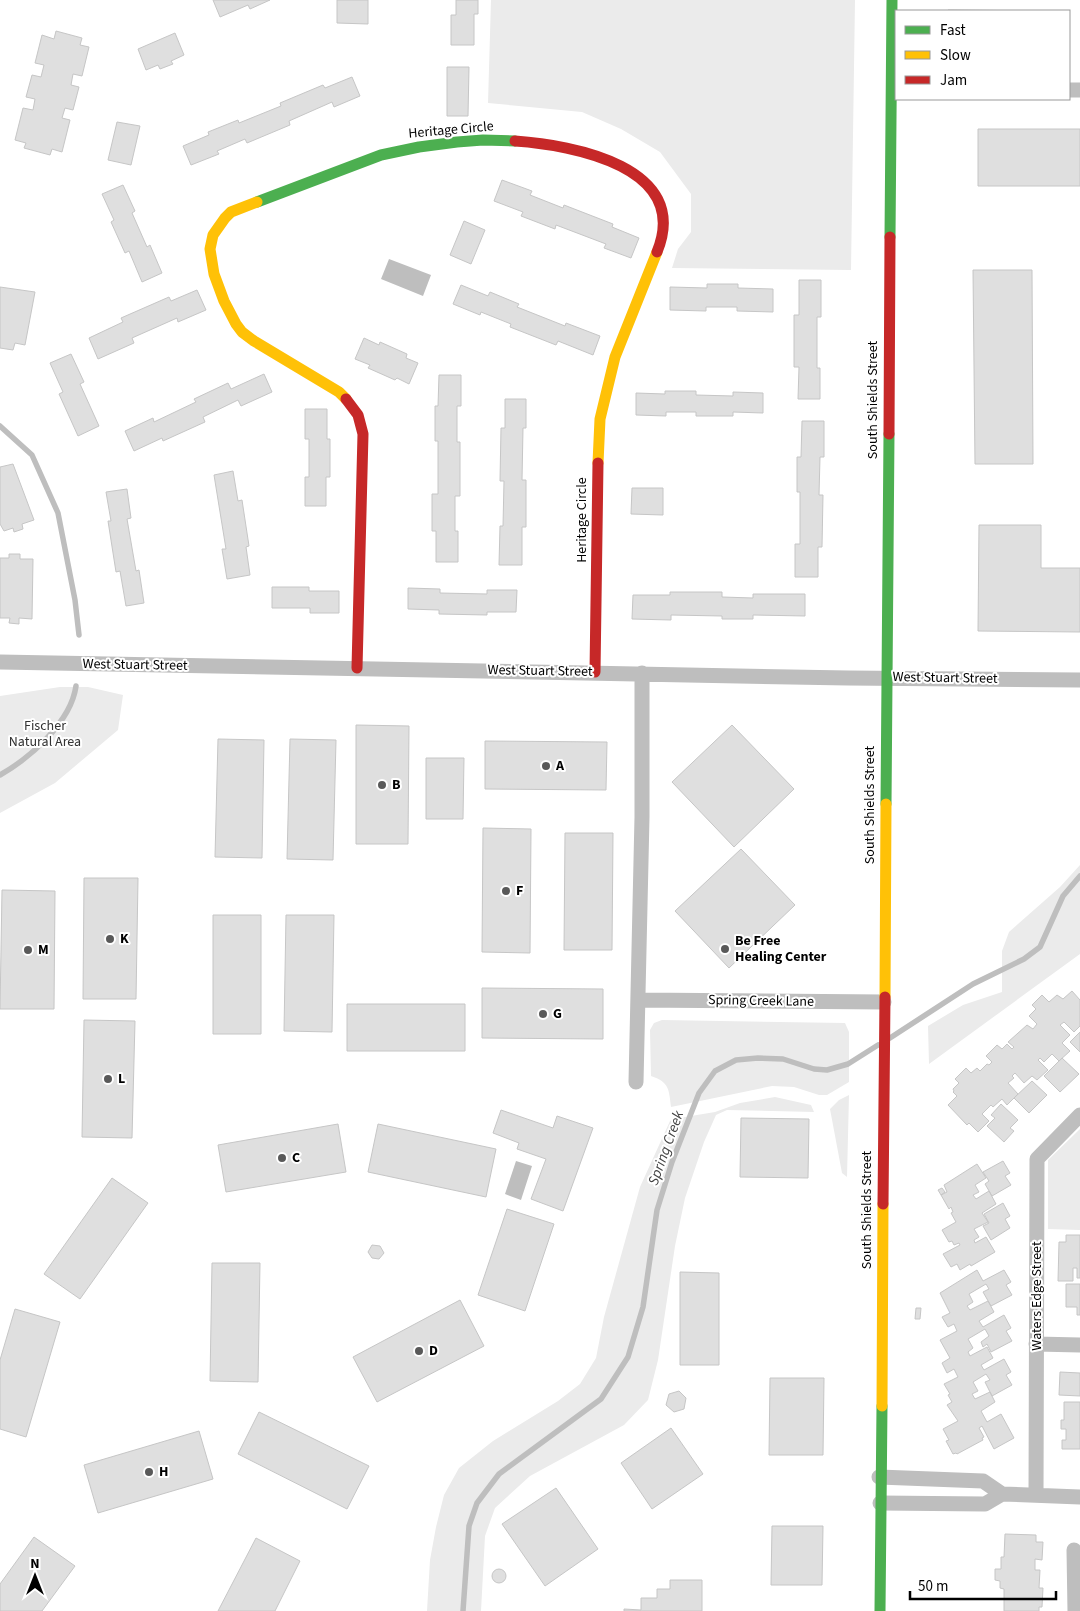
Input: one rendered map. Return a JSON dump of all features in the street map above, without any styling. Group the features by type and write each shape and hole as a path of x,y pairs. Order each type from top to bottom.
{"main road":[{"name":"South Shields Street","path":"880,1611 883,1096 894,90 892,0"},
{"name":"Heritage Circle","path":"357,668 363,434 360,415 339,392 254,341 242,331 232,316 215,279 209,256 210,240 217,226 231,212 381,155 443,143 483,140 515,141 581,151 608,160 631,171 648,185 656,196 662,211 663,225 660,243 615,357 600,419 595,672"}],"street":[{"name":"West Stuart Street","path":"0,662 1080,680"},
{"path":"636,1082 642,817 642,673"},
{"name":"Spring Creek Lane","path":"638,1000 884,1002"},
{"name":"Waters Edge Street","path":"1036,1494 1037,1159 1080,1115"},
{"path":"1036,1344 1080,1345"},
{"path":"880,1477 983,1481 1002,1494"},
{"path":"880,1503 985,1504 1002,1494 1080,1497"},
{"path":"1074,1550 1075,1611"}],"green space":[{"path":"491,0 855,0 851,270 672,268 678,249 691,232 691,194 660,152 621,129 582,112 488,103"},
{"name":"Fischer Natural Area","path":"60,687 88,687 123,695 118,730 55,783 0,813 0,696"},
{"path":"1080,865 1080,954 929,1064 928,1026 963,1005 1002,992 1002,951 1009,932 1060,887"},
{"path":"662,1020 845,1023 849,1032 849,1082 827,1095 819,1095 794,1087 772,1086 671,1107 667,1087 657,1078 651,1076 650,1030 654,1023"},
{"path":"849,1095 847,1177 842,1173 830,1109 839,1100"},
{"path":"775,1097 811,1105 814,1112 727,1110 716,1115 704,1142 685,1198 675,1246 658,1360 648,1400 624,1425 530,1476 495,1508 485,1536 481,1611 427,1611 430,1560 436,1527 444,1495 459,1468 493,1441 558,1401 580,1384 596,1358 604,1317 640,1187 670,1121 715,1112 740,1103"},
{"path":"1080,1129 1080,1230 1048,1229 1048,1160"}],"shaded area":[{"path":"389,259 431,275 423,296 381,279"},
{"path":"516,1161 532,1166 521,1200 505,1194"}],"building":[{"path":"213,0 270,0 250,9 248,5 220,17"},
{"path":"337,0 368,0 368,24 337,23"},
{"path":"456,0 478,0 478,14 474,14 474,45 451,45 451,15 456,15"},
{"path":"56,31 82,38 80,45 89,47 82,76 73,74 71,85 79,87 73,110 65,108 62,118 70,120 62,152 52,149 50,155 24,148 26,143 15,140 23,108 33,110 35,99 26,97 32,75 41,77 44,65 35,63 42,35 54,39"},
{"path":"175,33 184,55 171,61 173,64 160,69 158,65 146,70 138,49"},
{"path":"447,67 469,67 468,116 447,116"},
{"path":"352,77 360,96 334,107 332,102 289,121 290,125 247,143 245,139 217,151 219,154 191,165 183,146 209,135 208,132 238,120 239,123 281,106 280,103 323,85 325,88"},
{"path":"117,122 140,126 131,165 108,160"},
{"path":"978,129 1080,129 1080,186 978,186"},
{"path":"502,180 532,191 530,195 563,208 564,205 613,224 612,227 639,238 631,258 604,248 606,244 556,225 555,229 521,216 523,212 494,201"},
{"path":"123,185 135,211 132,213 147,247 150,245 162,273 142,282 129,251 125,253 111,222 114,220 102,194"},
{"path":"464,221 485,230 471,264 450,255"},
{"path":"973,270 1032,270 1033,464 975,464"},
{"path":"799,280 821,280 821,317 817,317 817,368 820,368 820,399 798,399 799,367 794,367 794,315 799,315"},
{"path":"707,284 738,284 738,288 773,289 773,312 737,311 737,307 706,307 706,311 670,310 670,287 707,288"},
{"path":"461,285 488,296 490,292 519,304 517,307 565,326 566,323 600,336 593,355 558,341 556,345 510,327 511,324 481,312 480,315 453,304"},
{"path":"0,287 35,292 25,345 15,343 13,350 0,348"},
{"path":"197,290 206,310 178,322 177,318 132,338 134,343 98,359 89,338 123,322 121,318 169,297 171,301"},
{"path":"364,338 379,345 380,342 407,354 406,358 418,363 409,384 368,368 370,365 355,359"},
{"path":"71,354 84,382 80,384 99,426 78,436 59,394 63,392 50,363"},
{"path":"264,374 272,392 241,406 238,400 203,417 205,422 163,441 162,438 134,451 125,431 153,418 154,422 196,402 194,399 228,383 231,389"},
{"path":"439,375 461,375 461,406 457,406 457,442 460,442 460,496 455,496 455,531 458,531 458,562 436,562 436,531 432,531 432,494 438,494 438,441 435,441 435,406 438,406"},
{"path":"665,391 696,391 696,395 733,396 733,392 763,393 763,413 733,412 733,416 696,416 696,412 666,412 666,416 636,415 636,393 665,394"},
{"path":"505,399 526,399 526,428 523,428 522,480 526,480 526,527 522,527 522,565 499,565 500,526 503,526 504,481 500,481 501,428 505,428"},
{"path":"305,409 327,409 327,439 330,439 330,477 326,477 326,506 305,506 305,477 309,477 309,439 305,439"},
{"path":"802,421 824,421 824,457 820,457 819,495 823,495 822,547 818,547 818,577 795,577 795,544 800,544 800,492 797,492 797,457 801,457"},
{"path":"13,464 34,520 22,524 23,529 14,532 13,528 4,531 0,524 0,467"},
{"path":"233,471 238,501 242,500 249,546 246,547 250,575 227,579 222,549 226,549 214,475"},
{"path":"632,488 663,488 663,515 631,514"},
{"path":"127,489 131,518 127,519 136,571 139,570 144,603 126,606 120,571 116,572 108,521 111,521 106,492"},
{"path":"979,525 1041,525 1041,568 1080,568 1080,632 978,631"},
{"path":"9,554 20,554 20,559 33,559 32,619 19,618 19,624 9,623 10,618 0,618 0,558 9,558"},
{"path":"272,587 309,587 309,591 339,591 339,613 310,613 310,608 272,608"},
{"path":"408,588 440,589 440,593 487,594 487,590 517,590 516,612 487,612 487,615 439,614 439,610 408,609"},
{"path":"670,592 722,592 722,597 753,598 753,594 805,594 805,616 753,615 753,619 722,619 722,616 671,615 671,620 632,619 633,595 670,595"},
{"name":"B","path":"356,725 409,726 408,844 356,844"},
{"path":"732,725 794,789 734,847 672,782"},
{"path":"218,739 264,740 262,858 215,857"},
{"path":"290,739 336,740 333,860 287,859"},
{"name":"A","path":"485,741 607,742 606,790 485,789"},
{"path":"426,758 464,758 463,819 426,819"},
{"name":"F","path":"483,828 531,829 530,953 482,952"},
{"path":"565,833 613,833 612,950 564,950"},
{"path":"741,849 795,905 729,968 675,911"},
{"name":"K","path":"84,878 138,878 136,999 83,999"},
{"name":"M","path":"2,890 55,891 54,1009 0,1009"},
{"path":"213,915 261,915 261,1034 213,1034"},
{"path":"286,915 334,915 332,1032 284,1031"},
{"name":"G","path":"482,988 603,989 603,1039 482,1038"},
{"path":"1072,991 1080,1000 1080,1026 1074,1032 1064,1022 1060,1025 1070,1035 1062,1043 1070,1051 1059,1061 1052,1054 1044,1062 1040,1058 1038,1060 1048,1070 1037,1080 1032,1076 1024,1083 1015,1073 1012,1076 1014,1078 1008,1083 1018,1094 1007,1105 1002,1099 993,1107 991,1105 982,1114 989,1121 978,1132 969,1123 967,1125 948,1105 957,1096 953,1089 959,1083 955,1079 966,1068 971,1073 977,1068 980,1071 992,1062 986,1056 997,1045 1002,1049 1007,1044 1012,1049 1014,1047 1008,1042 1027,1025 1033,1029 1037,1024 1029,1016 1036,1009 1032,1005 1042,995 1049,1002 1057,995 1063,999"},
{"path":"347,1004 465,1004 465,1051 347,1051"},
{"name":"L","path":"84,1020 135,1021 132,1138 82,1137"},
{"path":"1080,1032 1080,1052 1070,1042"},
{"path":"1062,1058 1079,1074 1060,1092 1044,1076"},
{"path":"1032,1081 1047,1095 1029,1113 1014,1098"},
{"path":"1001,1104 1018,1120 1010,1128 1014,1131 1004,1142 987,1126 995,1118 991,1115"},
{"path":"501,1110 553,1128 557,1116 593,1128 563,1211 531,1199 546,1159 517,1149 519,1143 493,1133"},
{"path":"741,1118 809,1119 808,1178 740,1177"},
{"name":"C","path":"338,1124 346,1172 226,1192 218,1145"},
{"path":"378,1124 496,1149 486,1197 368,1172"},
{"path":"1003,1161 1010,1173 1005,1176 1011,1185 992,1196 985,1184 989,1181 983,1172"},
{"path":"977,1164 986,1178 975,1185 979,1192 973,1195 976,1199 989,1191 996,1204 982,1213 988,1222 974,1229 979,1237 974,1240 975,1243 986,1237 995,1252 960,1270 957,1264 951,1267 943,1254 960,1245 959,1243 954,1245 952,1241 949,1242 942,1230 956,1222 951,1213 953,1212 951,1207 949,1209 941,1195 947,1192 944,1185"},
{"path":"112,1178 148,1203 80,1299 44,1274"},
{"path":"942,1188 945,1192 941,1195 938,1190"},
{"path":"1003,1203 1010,1216 1005,1219 1010,1228 991,1240 983,1226 989,1223 984,1214"},
{"path":"507,1209 554,1224 525,1311 478,1295"},
{"path":"1066,1235 1080,1235 1080,1278 1077,1278 1077,1268 1073,1268 1073,1281 1058,1281 1059,1242 1066,1242"},
{"path":"372,1245 380,1246 384,1253 379,1259 372,1258 368,1252"},
{"path":"212,1263 260,1263 258,1382 210,1381"},
{"path":"977,1270 983,1281 1004,1270 1011,1282 1006,1285 1012,1295 991,1306 983,1292 989,1289 986,1284 969,1294 973,1302 967,1306 970,1310 988,1301 994,1312 979,1321 983,1327 1004,1315 1011,1328 1006,1331 1012,1341 991,1352 987,1344 983,1347 981,1342 989,1336 985,1329 968,1339 973,1348 968,1352 970,1356 987,1347 993,1358 981,1365 984,1370 1004,1359 1011,1372 1006,1375 1012,1385 992,1396 995,1402 981,1411 987,1422 1001,1414 1014,1438 994,1449 982,1426 979,1428 984,1437 982,1438 983,1440 957,1454 953,1454 946,1441 949,1440 943,1429 958,1421 947,1405 952,1402 944,1384 958,1377 954,1369 947,1373 942,1363 950,1358 940,1340 957,1331 954,1324 948,1327 942,1317 950,1313 940,1293","holes":["986,1374 990,1380 985,1382 990,1392 975,1399 972,1394 978,1391 973,1382"]},
{"path":"680,1272 719,1273 719,1365 680,1365"},
{"path":"1066,1284 1080,1284 1080,1315 1077,1315 1077,1307 1066,1307"},
{"name":"D","path":"460,1300 484,1346 377,1402 353,1357"},
{"path":"916,1308 921,1308 920,1319 915,1319"},
{"path":"15,1309 60,1322 26,1437 0,1429 0,1360"},
{"path":"1060,1372 1080,1373 1080,1396 1059,1395"},
{"path":"770,1378 824,1378 823,1455 769,1455"},
{"path":"679,1391 686,1398 684,1409 674,1412 666,1405 669,1394"},
{"path":"1064,1402 1080,1402 1080,1449 1062,1449 1062,1440 1066,1440 1066,1429 1061,1429 1061,1420 1064,1420"},
{"path":"259,1412 369,1466 347,1509 238,1454"},
{"path":"671,1428 703,1474 652,1509 621,1463"},
{"name":"H","path":"199,1431 213,1479 98,1513 84,1465"},
{"path":"556,1488 598,1549 545,1586 502,1524"},
{"path":"772,1526 823,1526 822,1585 771,1585"},
{"path":"1005,1534 1036,1535 1036,1542 1043,1542 1042,1560 1035,1559 1035,1570 1040,1570 1039,1588 1043,1588 1042,1607 1039,1607 1039,1611 1004,1611 1004,1589 1000,1588 1000,1581 995,1580 995,1569 1001,1569 1001,1557 1004,1557"},
{"path":"34,1537 75,1566 42,1611 0,1611 0,1584"},
{"path":"256,1538 300,1561 275,1611 218,1611"},
{"path":"499,1569 504,1571 506,1576 504,1581 499,1583 494,1581 492,1576 494,1571"},
{"path":"670,1580 702,1580 702,1611 624,1611 624,1609 641,1610 641,1598 657,1598 657,1589 670,1589"}],"waterway":[{"path":"0,426 32,455 58,513 75,600 79,635"},
{"path":"0,775 24,759 47,738 66,713 73,699 76,686"},
{"name":"Spring Creek","path":"890,1038 973,984 1024,959 1040,947 1063,896 1080,876"},
{"name":"Spring Creek","path":"463,1611 469,1526 477,1503 499,1474 601,1399 628,1357 643,1307 657,1210 672,1162 699,1093 715,1071 736,1060 758,1058 783,1059 814,1069 827,1070 848,1064 878,1045"}],"traffic: fast":[{"path":"890,237 892,0"},
{"path":"257,202 381,155 457,142 483,140 515,141"},
{"path":"886,804 889,434"},
{"path":"880,1611 882,1406"}],"traffic: slow":[{"path":"257,202 231,212 213,235 210,249 214,274 224,301 242,332 339,392 346,399"},
{"path":"598,463 600,419 615,357 657,252"},
{"path":"885,997 886,804"},
{"path":"882,1406 883,1204"}],"traffic: jam":[{"path":"515,141 539,143 595,155 621,166 643,181 658,199 663,223 657,252"},
{"path":"889,434 890,237"},
{"path":"346,399 358,415 363,434 357,668"},
{"path":"595,672 598,463"},
{"path":"883,1204 885,997"}],"place":[{"name":"A","path":"546,766"},
{"name":"B","path":"382,785"},
{"name":"F","path":"506,891"},
{"name":"K","path":"110,939"},
{"name":"Be Free Healing Center","path":"725,949"},
{"name":"M","path":"28,950"},
{"name":"G","path":"543,1014"},
{"name":"L","path":"108,1079"},
{"name":"C","path":"282,1158"},
{"name":"D","path":"419,1351"},
{"name":"H","path":"149,1472"}]}
